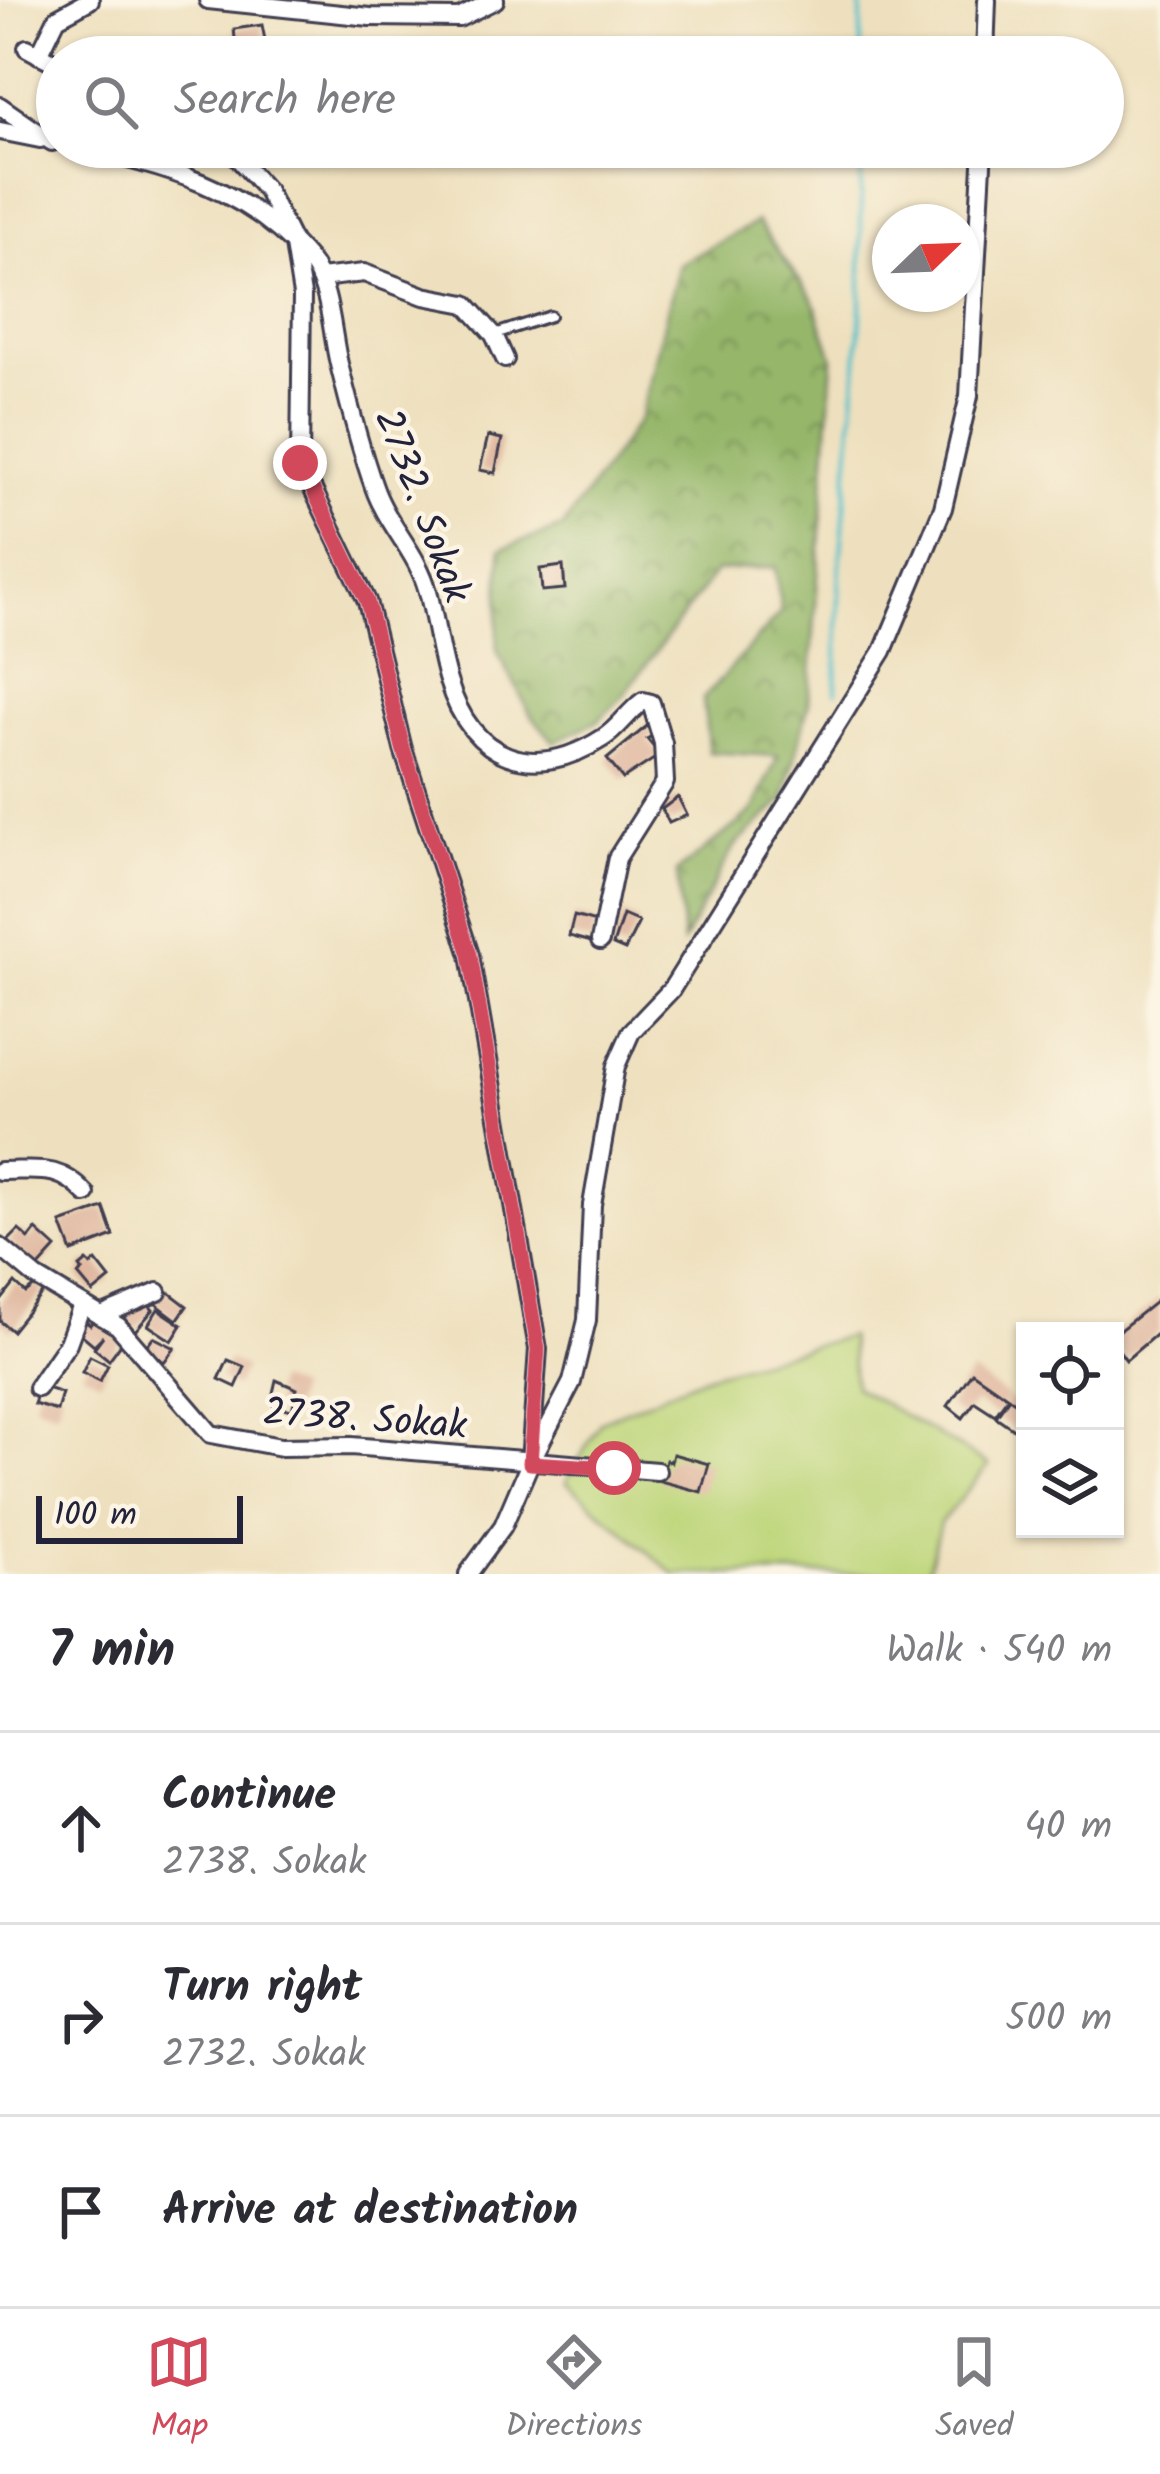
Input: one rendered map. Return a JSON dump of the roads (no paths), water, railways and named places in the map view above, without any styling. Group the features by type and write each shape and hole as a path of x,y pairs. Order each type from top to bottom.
{"street":[{"path":"44,36 57,18 90,0"},
{"path":"208,0 370,17 459,18 495,0"},
{"path":"986,36 987,0"},
{"path":"0,106 36,130"},
{"path":"0,131 36,138"},
{"name":"2732. Sokak","path":"168,168 216,188 294,245 302,295 300,463 367,601 403,748 470,955 538,1349 530,1463 503,1526 469,1574"},
{"name":"2732. Sokak","path":"247,168 267,191 294,245 320,278 373,485 392,526 420,567 448,683 479,738 510,759 561,758 603,738 643,701 651,703 663,743 665,782 617,858 600,941"},
{"path":"530,1463 572,1382 587,1320 592,1205 616,1066 631,1032 671,990 883,651 943,508 970,396 982,168"},
{"path":"320,278 364,272 424,296 466,304 494,334 505,359"},
{"path":"0,1171 56,1172 74,1181 86,1195"},
{"name":"2738. Sokak","path":"0,1247 118,1326 211,1434 281,1447 351,1446 657,1472"},
{"path":"101,1316 158,1292"},
{"path":"37,1388 68,1343 82,1305"}],"lane":[{"path":"494,334 550,316"}],"waterway":[{"path":"861,0 861,36"},
{"path":"836,692 840,565 861,317 861,168"}]}
